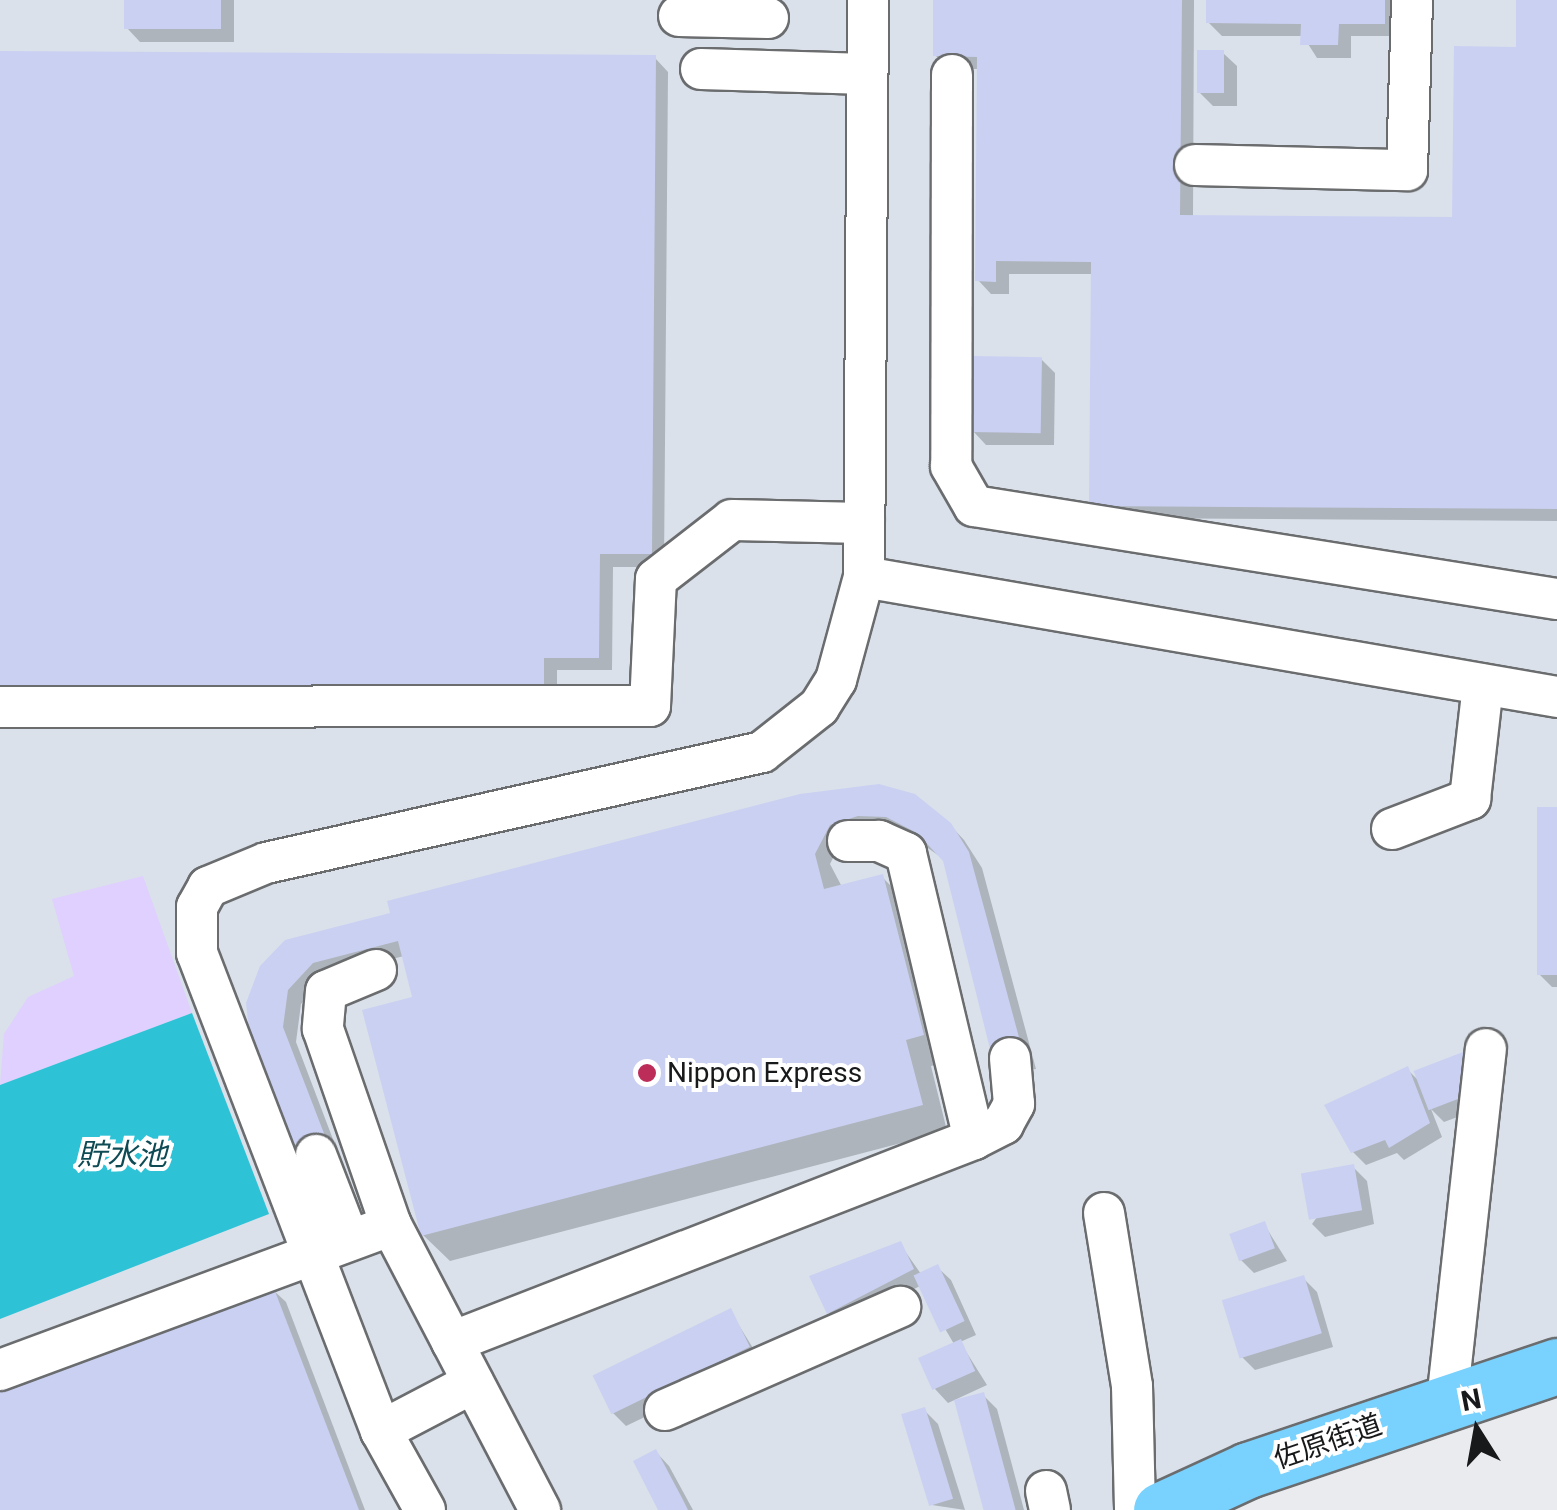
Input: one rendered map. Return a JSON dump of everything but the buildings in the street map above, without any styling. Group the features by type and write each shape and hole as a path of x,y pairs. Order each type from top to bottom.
{"highway":[{"name":"佐原街道","path":"1161,1510 1248,1470 1557,1366"}],"street":[{"path":"330,1247 197,952 193,930 208,887 266,863 762,752 818,708 836,680 864,577 868,0"},
{"path":"1195,165 1407,170 1412,0"},
{"path":"680,16 768,18"},
{"path":"701,69 867,74"},
{"path":"952,74 951,466 974,506 1557,599"},
{"path":"0,707 650,706 656,578 732,520 864,524"},
{"path":"864,577 1557,697"},
{"path":"1392,829 1470,798 1483,685"},
{"path":"848,840 879,840 906,852 974,1139"},
{"path":"376,970 326,991 323,1028 391,1224 540,1510"},
{"path":"1447,1401 1486,1049"},
{"path":"452,1342 1004,1124 1014,1104 1010,1058"},
{"path":"316,1155 330,1247 381,1431 425,1510"},
{"path":"1104,1213 1132,1386 1136,1510"},
{"path":"0,1370 391,1224"},
{"path":"664,1410 900,1306"},
{"path":"381,1431 474,1382"}],"shaded area":[{"path":"0,0 1557,0 1557,1342 1113,1510 0,1510"},
{"path":"143,876 192,1013 0,1085 4,1034 28,997 74,976 52,899"}],"water":[{"name":"貯水池","path":"192,1013 269,1214 0,1319 0,1085"}],"place":[{"name":"Nippon Express","path":"647,1073"}]}
